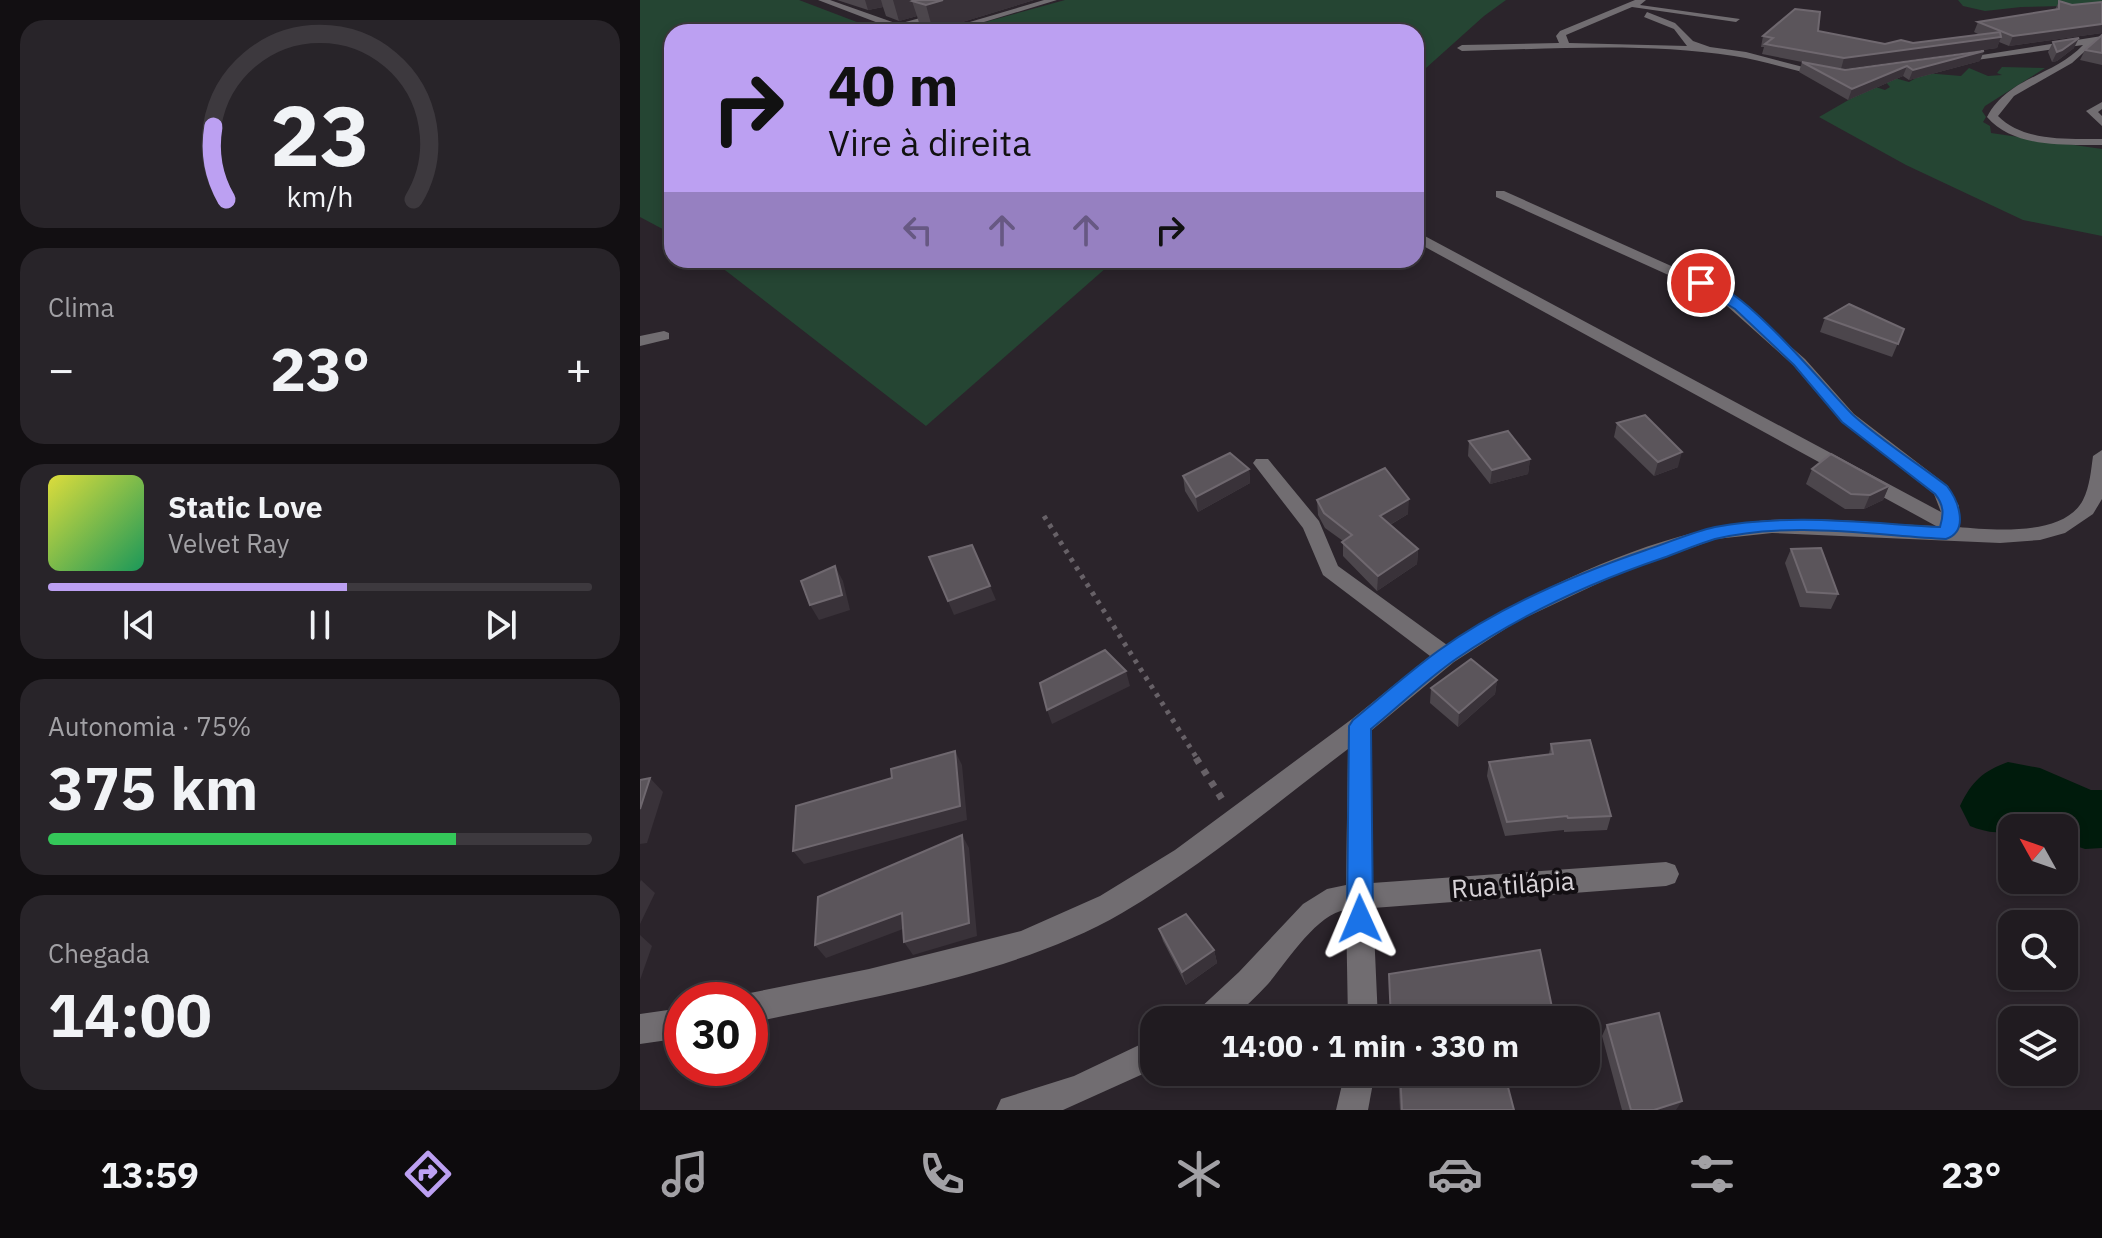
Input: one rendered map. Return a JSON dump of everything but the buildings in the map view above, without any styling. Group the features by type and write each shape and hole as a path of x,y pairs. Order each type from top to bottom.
{"street":[{"path":"822,0 889,24"},
{"path":"838,6 859,0"},
{"path":"968,0 1007,13"},
{"path":"908,24 996,0"},
{"path":"969,24 1053,0"},
{"path":"1637,4 1643,13 1682,30 1689,43 1713,51"},
{"path":"1565,46 1561,36 1563,33 1637,4 1736,19"},
{"path":"867,16 894,10"},
{"path":"1951,60 2097,39"},
{"path":"2097,39 2079,56 2025,84 2002,101 1992,117 2012,132 2102,143"},
{"path":"1462,48 1565,46 1713,51 1746,55 1810,72 1841,75"},
{"path":"2102,105 2091,111 2102,123"},
{"path":"1500,194 1701,283 1739,306 1799,362 1848,418 1941,490 1950,502 1952,516 1948,529"},
{"path":"1424,241 1813,449 1948,529"},
{"path":"640,341 664,336"},
{"path":"768,1004 869,983 1023,944 1110,905 1184,859 1360,726 1446,656 1508,616 1611,569 1714,533 1772,526 1948,529 2027,535 2062,528 2086,511 2096,490 2102,456"},
{"path":"1262,463 1312,526 1330,570 1446,656"},
{"path":"1360,726 1359,895 1363,1006"},
{"name":"Rua tilápia","path":"1223,1006 1254,978 1309,915 1337,898 1666,874"},
{"path":"640,1029 664,1026"},
{"path":"1012,1110 1078,1090 1140,1060"},
{"path":"1352,1110 1357,1086"}],"path":[{"path":"1044,516 1236,820"}],"green space":[{"path":"640,0 799,0 862,24 664,24 664,230 640,217"},
{"path":"1065,0 1506,0 1424,70 1424,24 978,24"},
{"path":"1958,0 2102,0 2102,5 1985,11 1963,6"},
{"path":"2002,67 2045,68 1985,106 1983,122 1990,126 1991,133 2102,149 2102,236 2023,220 1906,165 1819,117 1852,98 1863,83 1885,90 1890,87 1885,81 1891,77 1909,82 1925,73 1961,76 1969,68 1988,76 2002,75 1997,73"},
{"path":"722,268 1106,268 926,426"}],"waterway":[{"path":"1993,806 2008,790 2040,796 2085,820 2102,819"}],"route":[{"path":"1360,919 1360,726 1446,656 1508,616 1568,587 1714,533 1772,526 1946,533 1952,516 1950,502 1941,490 1848,418 1799,362 1739,306 1701,283"}]}
